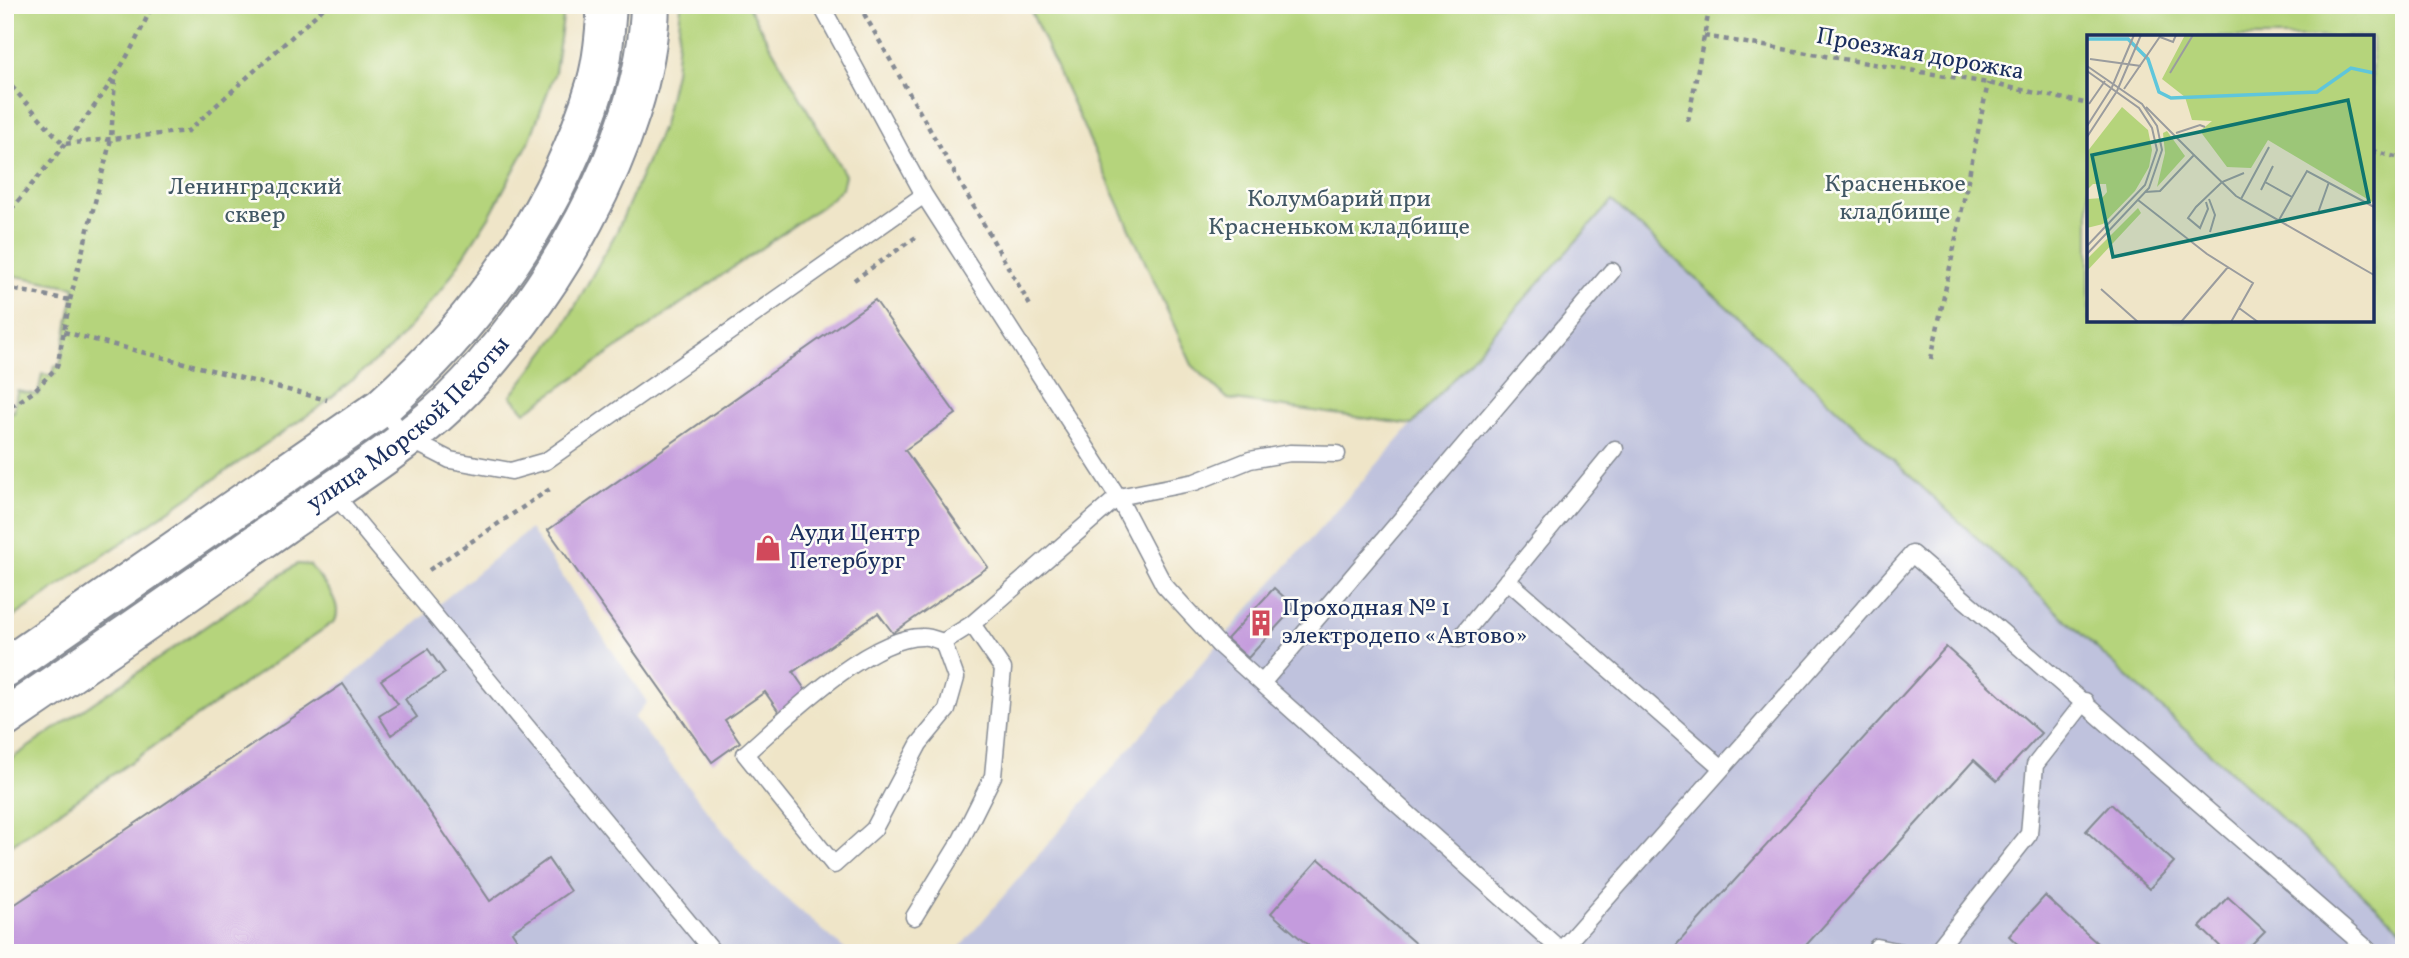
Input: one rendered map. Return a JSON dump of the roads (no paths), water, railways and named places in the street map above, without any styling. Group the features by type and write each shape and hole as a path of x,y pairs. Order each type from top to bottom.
{"street":[{"name":"улица Морской Пехоты","path":"5,718 320,476 382,407 419,374 475,314 525,240 570,160 597,82 607,5"},
{"name":"улица Морской Пехоты","path":"5,668 320,476 405,437 448,403 506,338 560,262 606,177 637,93 650,5"}],"lane":[{"path":"821,5 924,195 1118,497 1164,585 1219,645 1562,951 1912,554 2085,701 2372,953"},
{"path":"382,407 405,437 450,460 511,471 546,461 924,195"},
{"path":"1262,683 1612,271"},
{"path":"1459,639 1615,449"},
{"path":"943,642 956,677 947,710 919,744 874,829 834,865 745,754 843,669 892,645 922,636 943,642 972,624 1118,497 1195,482 1250,460 1290,453 1337,453"},
{"path":"320,476 713,953"},
{"path":"1507,580 1722,768"},
{"path":"914,917 960,842 993,776 1003,669 972,624"},
{"path":"1934,953 2029,834 2035,765 2085,701"},
{"path":"1877,947 1906,953"}],"place":[{"name":"Ауди Центр Петербург","path":"768,548"},
{"name":"Проходная № 1 электродепо «Автово»","path":"1261,623"}],"park label":[{"name":"Красненькое кладбище","path":"1895,199"},
{"name":"Ленинградский сквер","path":"255,202"},
{"name":"Колумбарий при Красненьком кладбище","path":"1339,214"}]}
